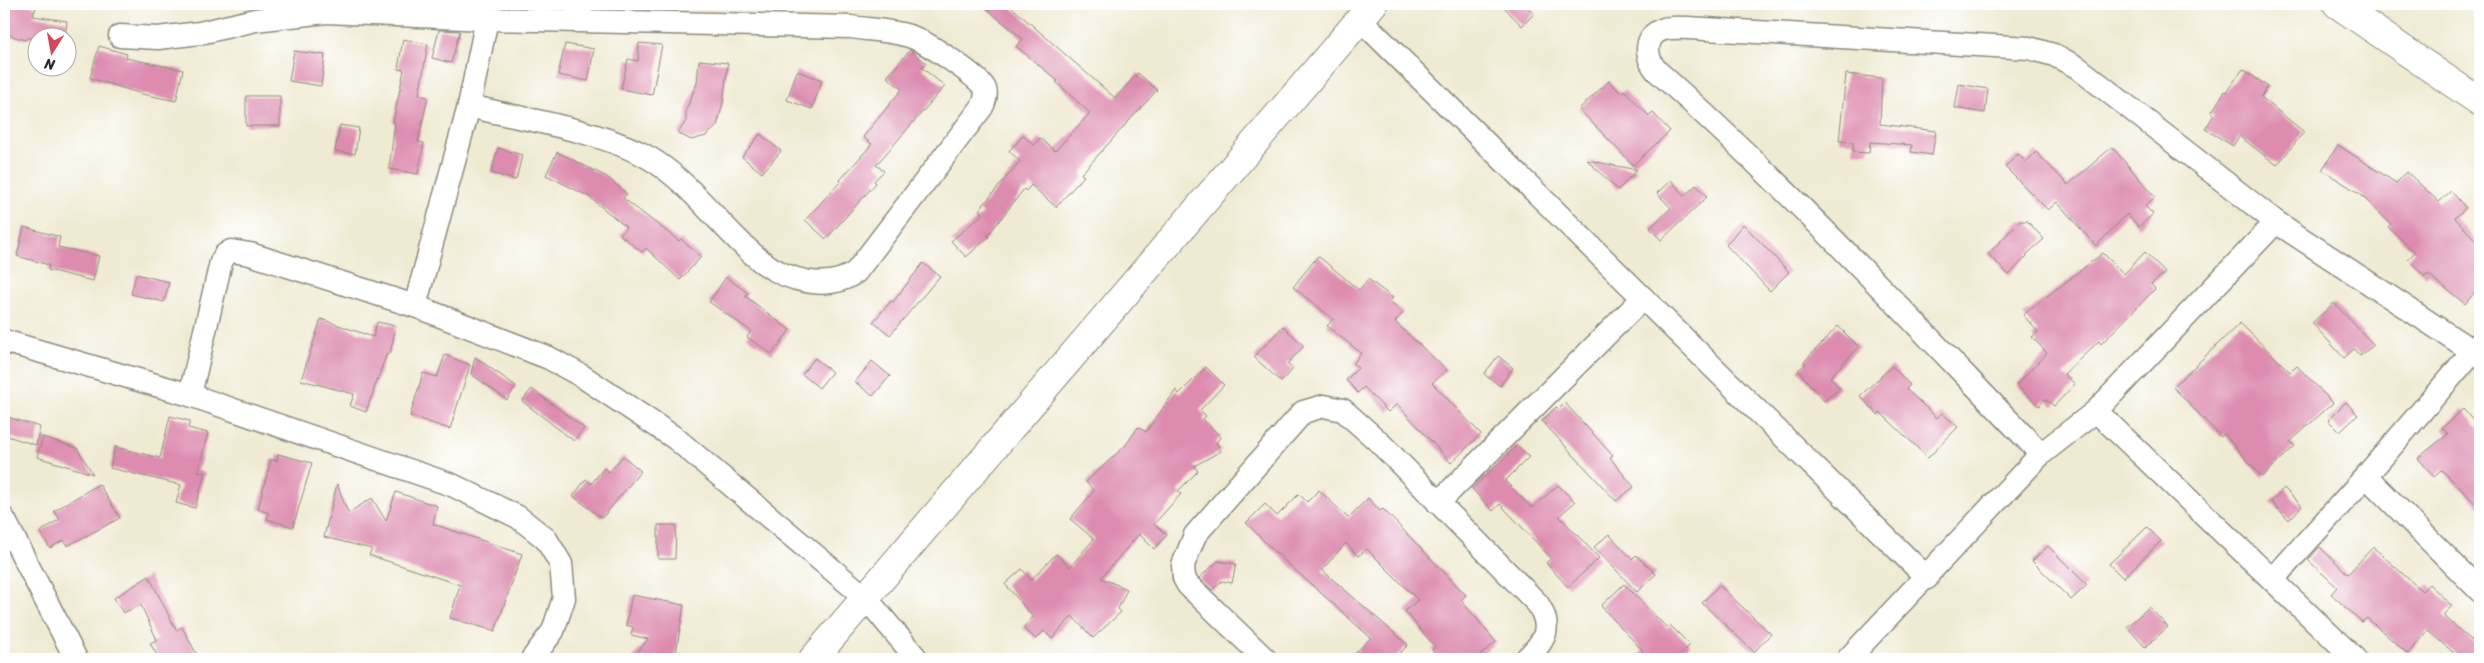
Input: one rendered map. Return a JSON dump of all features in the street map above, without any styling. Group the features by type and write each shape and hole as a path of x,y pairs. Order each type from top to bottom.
{"street":[{"path":"2337,4 2480,102"},
{"path":"120,36 158,38 200,33 255,20 326,12 487,19 850,27 912,37 933,48 982,82 986,95 982,107 856,272 848,278 827,283 814,283 793,277 761,262 671,173 642,154 606,139 469,106"},
{"path":"813,659 1367,12 1644,298 1927,578"},
{"path":"415,306 469,106 487,19"},
{"path":"2041,454 1840,246 1657,71 1649,61 1648,54 1649,43 1655,34 1674,28 1698,29 2029,48 2054,54 2077,67 2276,222 2478,350 2274,579"},
{"path":"1848,659 1927,578 2041,454 2096,411 2276,222"},
{"path":"190,395 221,262 225,255 231,251 250,254 415,306 549,358 582,376 675,438 866,598 918,659"},
{"path":"1438,503 1644,298"},
{"path":"4,341 190,395 452,485 518,517 546,539 561,564 564,598 553,631 532,659"},
{"path":"1265,659 1188,585 1184,578 1183,566 1195,535 1303,412 1324,406 1343,410 1378,440 1538,604 1545,615 1547,625 1539,647 1526,659"},
{"path":"2096,411 2274,579 2355,659"},
{"path":"2366,476 2480,591"},
{"path":"4,519 76,659"}],"building":[{"path":"4,4 25,4 36,7 33,16 67,21 66,28 28,28 28,38 26,40 4,34"},
{"path":"981,4 1008,4 1115,98 1138,73 1157,90 1081,174 1084,176 1056,207 1031,185 1026,191 1024,189 988,235 989,237 966,257 951,241 983,214 979,210 1020,161 1009,151 1023,136 1034,145 1040,138 1055,151 1090,113 1056,82 1058,81 1016,46 1023,39"},
{"path":"1501,4 1524,4 1534,14 1522,26"},
{"path":"439,30 460,31 451,63 432,58"},
{"path":"403,39 428,44 419,95 428,97 418,142 424,143 418,174 389,169 395,123 393,122 404,70 398,69"},
{"path":"639,43 662,45 652,95 621,89 628,59 638,61"},
{"path":"565,44 594,49 588,81 558,75"},
{"path":"99,46 127,54 126,58 183,70 176,101 142,94 90,78"},
{"path":"910,50 926,63 922,68 945,86 876,165 884,171 874,181 876,183 826,239 805,220 872,144 863,137 902,89 887,77"},
{"path":"294,51 325,55 321,86 289,81"},
{"path":"699,60 728,63 723,103 717,126 706,136 691,140 678,133 686,121 686,110 697,83"},
{"path":"2243,69 2268,87 2261,97 2304,132 2277,165 2239,136 2233,146 2205,129 2214,115 2211,113 2225,91"},
{"path":"797,71 822,80 812,109 787,100"},
{"path":"1846,74 1882,78 1880,124 1936,131 1932,155 1911,152 1912,145 1870,142 1869,153 1853,152 1853,142 1839,141"},
{"path":"1609,81 1621,93 1624,90 1649,116 1653,113 1670,131 1633,165 1579,109"},
{"path":"1959,84 1988,89 1985,113 1955,108"},
{"path":"246,96 280,96 280,126 246,126"},
{"path":"340,125 359,128 355,154 335,151"},
{"path":"760,134 781,151 762,173 742,157"},
{"path":"2338,145 2396,183 2407,172 2439,202 2451,191 2466,208 2455,218 2480,245 2480,286 2465,304 2428,274 2425,277 2408,259 2415,252 2388,227 2391,224 2359,193 2322,170"},
{"path":"2112,147 2155,197 2145,206 2153,214 2139,227 2127,214 2096,246 2057,202 2048,210 2005,167 2018,154 2026,162 2036,152 2068,185"},
{"path":"498,148 522,155 516,180 491,173"},
{"path":"557,152 607,177 627,194 623,198 679,241 681,239 701,257 680,280 646,248 642,252 620,235 626,227 588,196 546,175"},
{"path":"1587,160 1637,170 1618,190"},
{"path":"1671,180 1684,196 1696,185 1707,197 1661,240 1650,228 1671,208 1657,193"},
{"path":"2020,221 2027,221 2044,239 2026,255 2009,275 1988,254"},
{"path":"1743,224 1789,272 1770,291 1726,245"},
{"path":"24,227 60,237 58,247 99,256 93,281 48,270 49,265 17,256"},
{"path":"2145,252 2165,273 2151,284 2155,289 2101,344 2099,341 2064,374 2075,384 2054,406 2045,399 2039,406 2016,385 2047,353 2032,337 2038,332 2023,315 2103,253 2124,274"},
{"path":"1318,256 1359,290 1368,279 1393,298 1390,301 1403,313 1395,322 1447,370 1432,383 1481,434 1451,463 1397,404 1388,412 1364,387 1358,393 1346,380 1358,368 1353,364 1361,353 1327,326 1333,319 1293,287"},
{"path":"923,263 940,276 890,335 873,322 891,301 893,302"},
{"path":"136,274 169,282 164,302 131,294"},
{"path":"726,277 748,293 745,296 790,330 772,354 747,337 751,331 709,302"},
{"path":"2334,303 2374,345 2360,356 2354,349 2344,358 2312,323"},
{"path":"321,319 373,337 377,322 396,326 390,354 387,354 366,412 350,406 354,394 301,380"},
{"path":"2240,323 2290,372 2297,366 2333,403 2290,442 2295,446 2262,477 2224,434 2221,437 2173,387"},
{"path":"1283,326 1304,346 1287,364 1293,369 1281,382 1254,357"},
{"path":"1838,326 1859,347 1830,377 1840,388 1824,401 1798,370 1806,364 1804,362"},
{"path":"445,355 470,365 450,429 410,416 423,373 437,377"},
{"path":"1498,356 1513,368 1500,386 1484,374"},
{"path":"475,357 516,386 507,400 471,374"},
{"path":"815,358 832,372 819,388 802,374"},
{"path":"872,361 890,376 873,396 855,382"},
{"path":"1892,366 1910,385 1906,389 1937,418 1942,413 1958,427 1928,458 1880,412 1878,415 1860,396"},
{"path":"1206,367 1224,385 1200,410 1206,416 1203,419 1221,437 1216,442 1221,451 1194,466 1198,471 1178,491 1181,494 1154,524 1167,535 1154,549 1139,534 1101,578 1127,589 1118,609 1121,612 1093,638 1072,616 1052,639 1044,631 1036,639 1023,628 1033,617 1005,584 1022,569 1031,580 1056,554 1070,567 1094,539 1070,519 1094,491 1086,482 1126,445 1138,427 1146,432 1176,390 1179,394"},
{"path":"532,389 584,428 574,441 522,401"},
{"path":"2346,402 2358,415 2340,432 2328,420"},
{"path":"1565,403 1613,456 1610,458 1634,487 1616,501 1542,421 1556,407 1559,409"},
{"path":"2463,409 2480,429 2480,508 2442,470 2434,477 2418,458 2448,434 2442,428"},
{"path":"170,416 190,421 188,428 208,433 198,471 205,473 195,508 176,503 181,485 110,468 115,447 160,458"},
{"path":"7,417 40,427 36,445 4,435"},
{"path":"43,437 77,448 93,474 37,457"},
{"path":"1517,445 1529,457 1505,481 1532,508 1558,485 1575,502 1559,516 1599,558 1568,587 1546,563 1551,558 1500,504 1493,511 1472,489"},
{"path":"278,454 312,463 293,527 267,519 269,513 258,509 271,459 277,461"},
{"path":"623,456 641,471 602,518 573,496 586,479 591,484 604,468 609,472"},
{"path":"99,484 120,518 67,546 64,540 50,548 40,532 60,519 54,511"},
{"path":"337,484 348,513 372,498 386,521 396,492 437,506 433,524 522,554 495,631 450,618 460,585 369,555 372,549 324,537"},
{"path":"2284,488 2302,506 2289,520 2271,502"},
{"path":"1319,490 1348,518 1368,498 1380,511 1383,509 1466,595 1461,600 1496,642 1475,659 1440,659 1432,650 1435,647 1405,611 1418,600 1367,549 1358,556 1346,543 1322,570 1408,645 1394,659 1349,659 1371,638 1275,552 1246,523 1265,504 1277,516 1299,494 1307,502"},
{"path":"658,525 676,525 675,559 658,559"},
{"path":"2147,527 2161,541 2123,578 2109,564"},
{"path":"1609,534 1632,559 1636,555 1656,574 1637,592 1594,547"},
{"path":"2048,546 2087,585 2071,600 2032,561"},
{"path":"2320,547 2348,574 2373,547 2422,591 2429,584 2452,606 2443,615 2480,648 2480,652 2474,659 2461,659 2428,631 2408,654 2367,618 2362,622 2331,594 2337,587 2308,560"},
{"path":"1218,561 1236,564 1232,583 1222,581 1212,590 1199,578"},
{"path":"149,576 176,630 182,627 196,653 184,659 159,659 150,643 157,640 141,605 123,613 114,598"},
{"path":"1624,584 1667,628 1670,625 1690,645 1676,659 1635,659 1643,651 1601,606"},
{"path":"1719,585 1771,634 1754,652 1702,603"},
{"path":"632,595 684,605 675,659 632,659 648,639 631,635 633,627 626,625"},
{"path":"2149,607 2168,627 2145,647 2127,627"}]}
